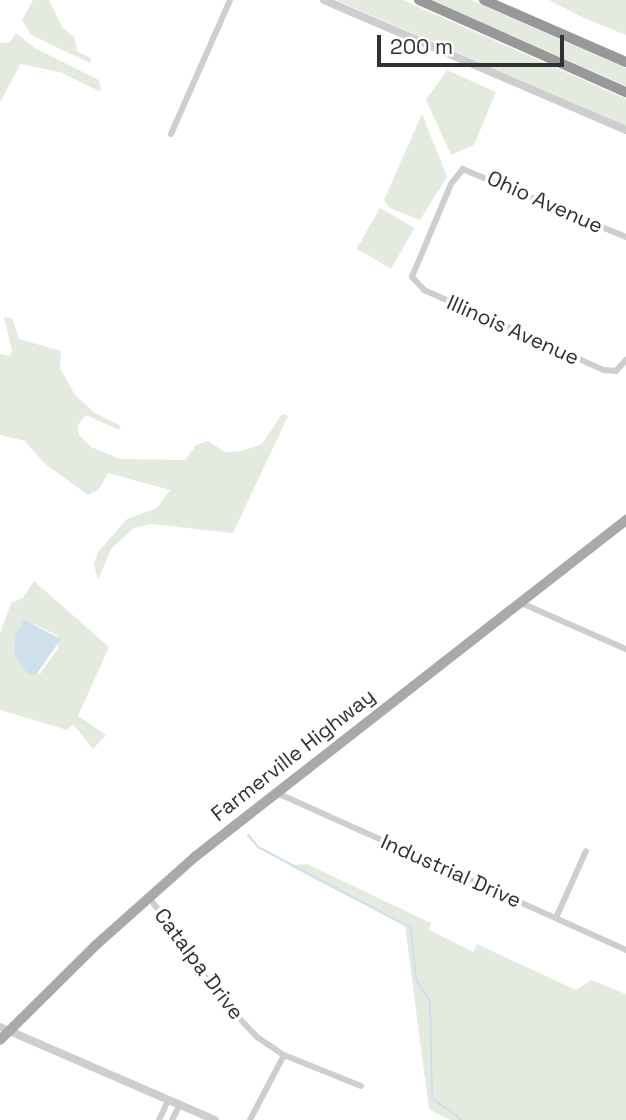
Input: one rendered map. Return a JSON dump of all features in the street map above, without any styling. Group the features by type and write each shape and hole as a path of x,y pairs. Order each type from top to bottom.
{"highway":[{"path":"419,0 626,92"},
{"path":"484,0 626,62"}],"main road":[{"name":"Farmerville Highway","path":"0,1040 5,1028 149,897 276,793 626,520"}],"street":[{"path":"171,134 230,0"},
{"path":"324,0 626,130"},
{"name":"Ohio Avenue","path":"414,284 414,269 452,184 463,169 626,237"},
{"name":"Illinois Avenue","path":"414,284 614,372 626,360"},
{"path":"521,603 626,649"},
{"name":"Industrial Drive","path":"276,793 626,950"},
{"path":"556,918 586,851"},
{"name":"Catalpa Drive","path":"149,897 236,1018 284,1055 361,1086"},
{"path":"5,1028 215,1120"},
{"path":"250,1120 284,1055"},
{"path":"159,1120 169,1099"},
{"path":"172,1120 180,1104"}],"shaded area":[{"path":"33,0 49,0 62,27 74,37 77,51 91,58 90,63 31,35 22,20"},
{"path":"336,0 403,0 626,99 626,126"},
{"path":"431,0 471,0 626,68 626,86"},
{"path":"549,0 626,0 626,35 584,18"},
{"path":"16,33 35,48 99,80 101,92 60,72 20,64 0,103 0,43 10,42"},
{"path":"447,70 496,92 474,145 451,155 426,100"},
{"path":"422,114 447,177 420,220 390,208 384,200"},
{"path":"380,208 415,228 391,269 356,249"},
{"path":"4,317 12,318 19,339 61,351 60,368 75,395 95,413 121,426 119,430 86,415 78,425 79,435 91,447 120,459 185,460 196,445 208,441 225,452 242,451 262,444 282,414 288,416 233,533 151,524 134,528 111,549 98,580 94,564 98,552 127,519 157,508 170,490 108,473 99,489 88,495 44,463 25,441 0,435 0,354 10,356 12,351"},
{"path":"34,581 109,647 78,716 106,735 93,749 73,724 67,730 0,710 0,633 11,603 23,598","holes":["34,624 58,636 58,648 40,674 14,654 15,635"]},
{"path":"307,864 431,923 429,930 473,952 477,944 576,990 591,980 626,994 626,1120 450,1120 429,1109 405,926 288,865"}],"water":[{"path":"24,620 61,639 36,675 27,673 14,654 15,635"}],"waterway":[{"path":"248,835 258,847 411,928 416,979 430,1001 432,1098 461,1120"}]}
